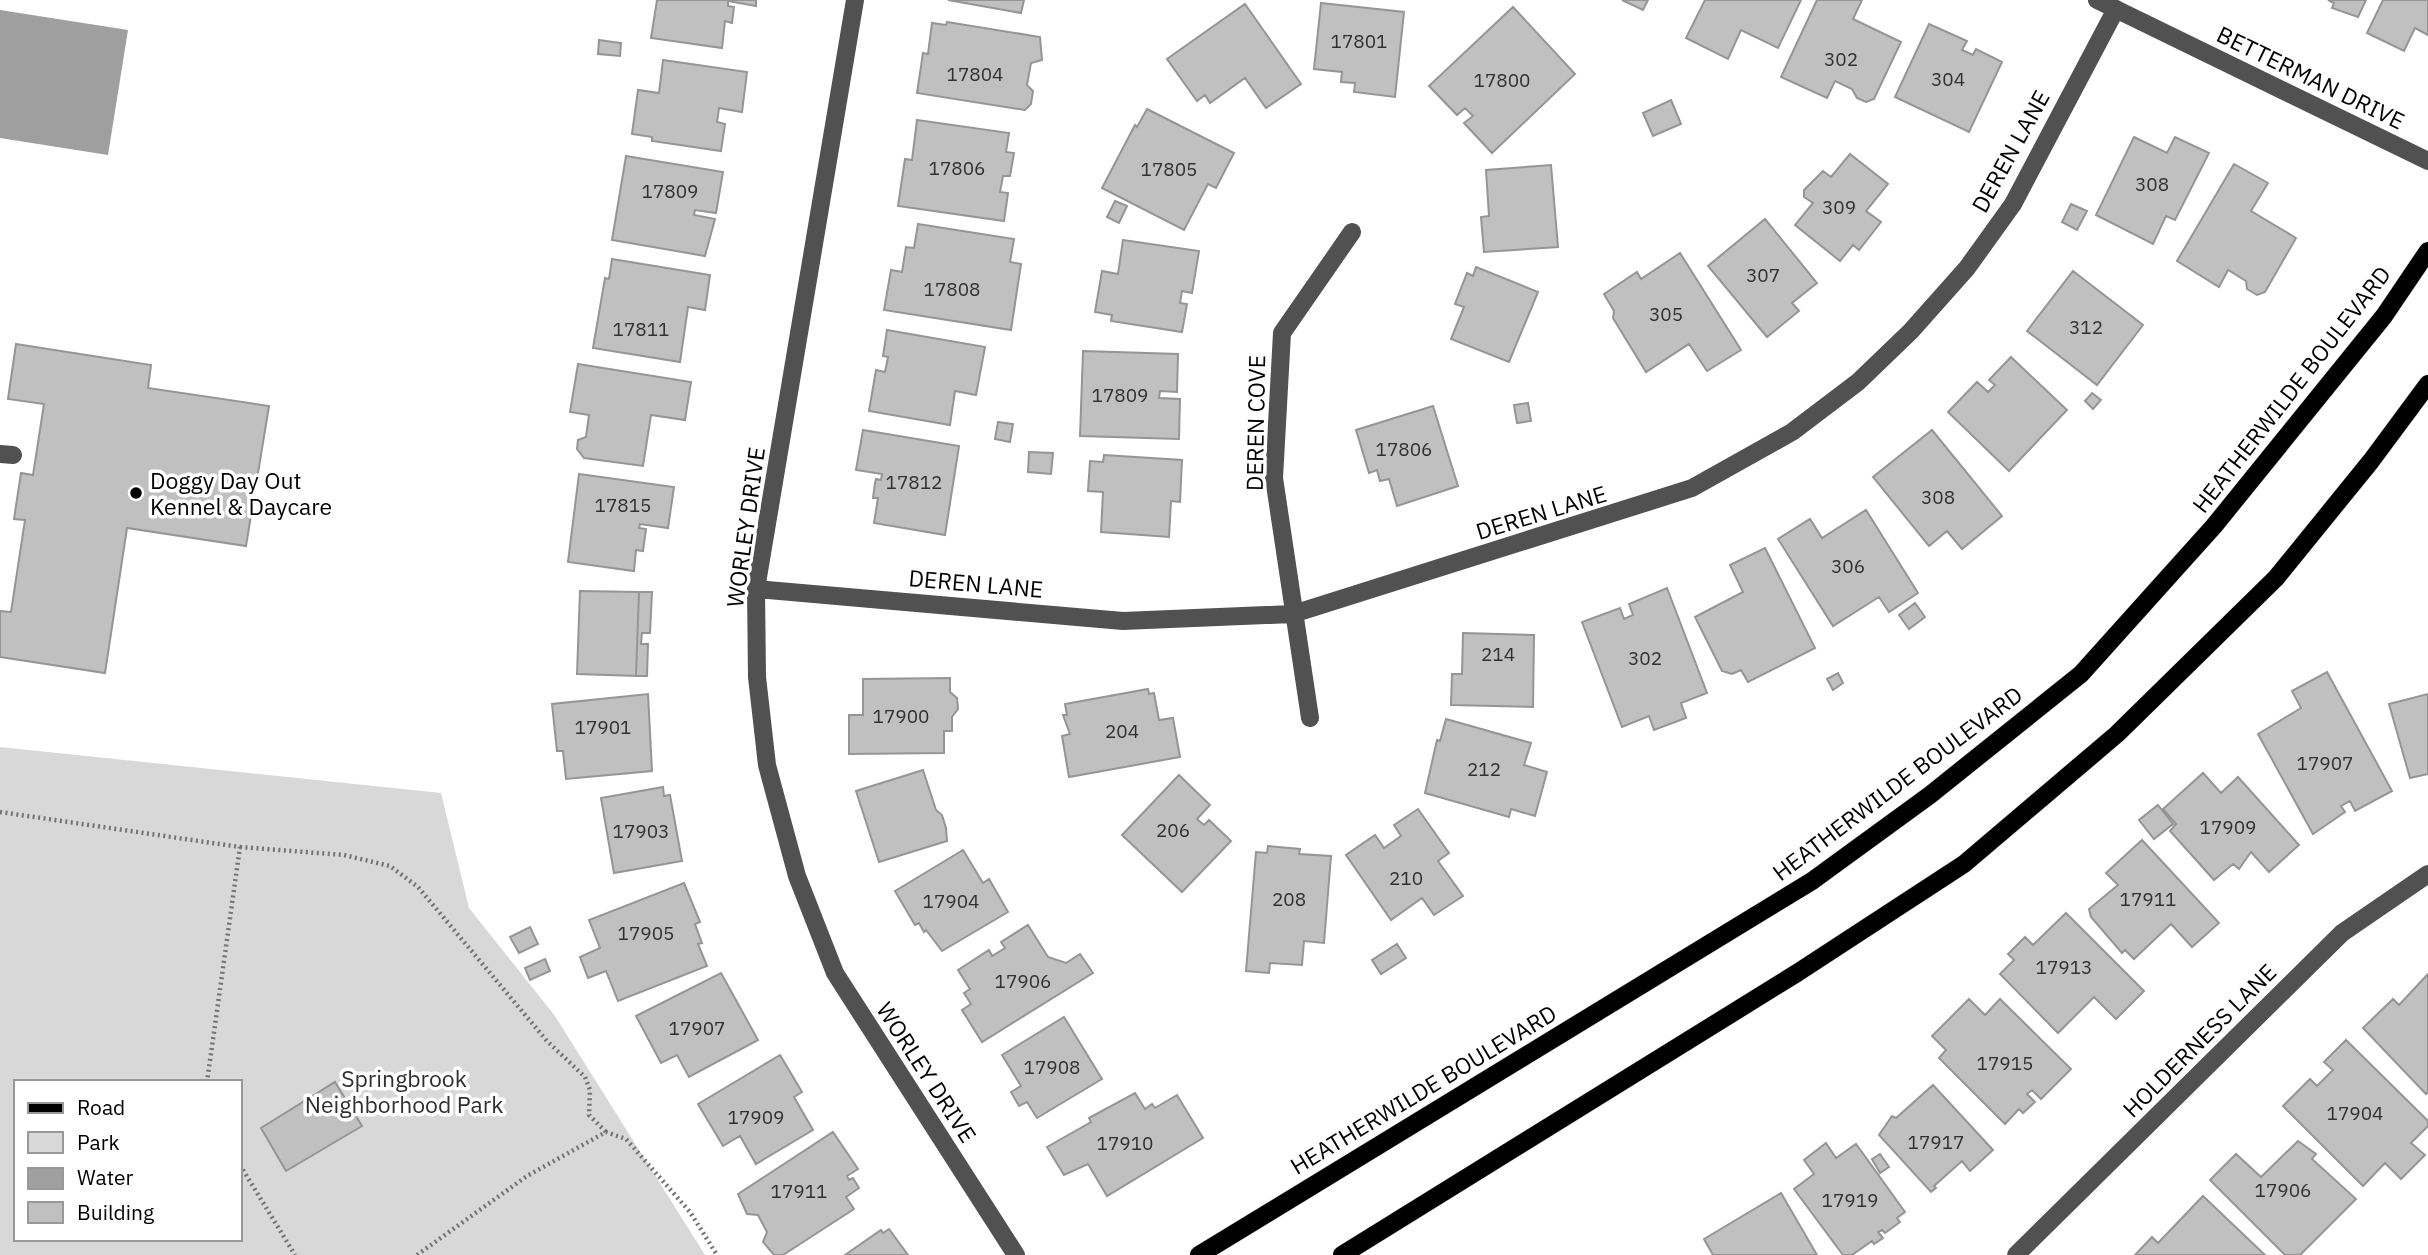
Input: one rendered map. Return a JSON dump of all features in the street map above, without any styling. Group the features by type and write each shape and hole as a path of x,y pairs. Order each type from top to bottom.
{"main road":[{"name":"HEATHERWILDE BOULEVARD","path":"1199,1255 1812,881 1930,795 2081,674 2214,526 2384,316 2428,251"},
{"path":"1342,1255 1797,973 1964,864 2117,734 2276,578 2371,461 2428,384"}],"street":[{"name":"WORLEY DRIVE","path":"855,0 757,589 757,677 767,765 797,876 835,973 1016,1255"},
{"name":"BETTERMAN DRIVE","path":"2097,0 2428,161"},
{"name":"DEREN LANE","path":"757,589 1123,621 1293,614 1692,488 1792,432 1858,382 1910,331 1967,268 2013,204 2116,9"},
{"name":"DEREN COVE","path":"1310,718 1274,478 1282,333 1352,232"},
{"name":"HOLDERNESS LANE","path":"2016,1255 2342,933 2428,874"}],"path":[{"path":"0,812 240,847 344,855 390,866 418,887 520,1012 585,1077 590,1090 589,1115 606,1132 626,1139 690,1212 717,1255"},
{"path":"207,1080 240,847"},
{"path":"417,1255 527,1177 606,1132"},
{"path":"242,1169 295,1255"}],"green space":[{"name":"Springbrook Neighborhood Park","path":"0,747 441,793 469,908 555,1016 705,1255 0,1255"}],"water":[{"path":"0,10 128,30 108,155 0,138"}],"building":[{"path":"657,0 756,0 756,6 728,1 728,6 734,7 732,23 725,21 722,48 651,38"},
{"path":"948,0 1024,0 1021,13"},
{"path":"1622,0 1648,0 1643,10"},
{"path":"1705,0 1801,0 1778,48 1741,30 1728,59 1686,38"},
{"path":"1817,0 1862,0 1853,19 1901,42 1874,99 1866,102 1857,98 1852,89 1835,81 1827,98 1781,77"},
{"path":"2328,0 2366,0 2358,17 2332,8 2334,3"},
{"path":"2383,0 2428,0 2428,35 2415,28 2404,51 2367,33"},
{"path":"1321,3 1404,12 1395,97 1354,92 1355,83 1341,82 1342,72 1314,69"},
{"path":"1245,4 1301,84 1266,108 1245,78 1210,103 1205,95 1197,101 1167,59"},
{"path":"1513,7 1575,74 1492,153 1464,123 1473,116 1465,108 1457,115 1429,86"},
{"path":"947,22 1040,37 1042,60 1031,63 1027,85 1033,91 1031,104 1025,110 917,93 923,53 928,54 932,23 946,25"},
{"path":"1929,24 1967,41 1962,50 1973,55 1976,49 2002,62 1969,132 1895,97"},
{"path":"599,40 621,43 620,56 598,54"},
{"path":"663,60 747,72 742,112 719,108 717,122 725,124 721,151 652,141 652,137 632,134 638,90 659,93"},
{"path":"1671,100 1681,124 1653,136 1643,113"},
{"path":"1147,109 1234,153 1216,188 1208,184 1184,230 1102,188 1135,125 1137,127"},
{"path":"917,120 1009,133 1006,152 1014,153 1010,176 1003,176 1000,192 1008,193 1004,221 898,206 905,159 912,160"},
{"path":"2134,137 2167,153 2175,137 2209,153 2175,220 2166,216 2153,244 2096,215"},
{"path":"1850,154 1888,184 1866,211 1881,222 1859,250 1853,245 1840,261 1795,225 1813,203 1804,197 1804,190 1823,171 1831,177"},
{"path":"626,156 723,172 716,213 695,210 694,215 715,219 705,256 612,240"},
{"path":"2234,164 2268,183 2251,211 2296,238 2265,292 2257,295 2247,289 2246,281 2228,270 2219,287 2177,261"},
{"path":"1551,165 1558,247 1484,252 1481,217 1489,216 1486,170"},
{"path":"1115,201 1127,206 1119,223 1107,217"},
{"path":"2071,204 2087,211 2077,230 2062,222"},
{"path":"1765,219 1817,283 1792,303 1799,311 1767,337 1708,266"},
{"path":"918,224 1014,239 1010,262 1021,264 1011,330 884,310 891,270 902,272 906,247 914,248"},
{"path":"1123,240 1199,251 1192,293 1182,291 1180,303 1187,304 1182,332 1111,321 1112,315 1095,312 1102,271 1118,274"},
{"path":"1680,253 1741,350 1707,371 1689,344 1646,372 1613,318 1614,311 1604,294 1637,272 1641,279"},
{"path":"612,259 710,275 705,310 688,307 680,362 593,348 605,278 609,279"},
{"path":"1476,267 1538,292 1509,362 1451,339 1464,307 1455,304 1467,273 1473,276"},
{"path":"2073,271 2143,325 2097,385 2027,331"},
{"path":"887,330 985,347 976,395 955,391 950,425 869,411 876,370 885,372 888,357 883,356"},
{"name":"Doggy Day Out Kennel & Daycare","path":"16,344 151,365 148,388 269,406 246,546 127,528 105,673 0,657 0,611 11,612 25,520 14,519 21,473 33,475 44,404 8,399"},
{"path":"1083,351 1178,354 1177,392 1160,391 1159,398 1180,399 1179,439 1080,436"},
{"path":"2011,357 2067,410 2009,471 1948,412 1977,382 1988,392 1995,385 1989,380"},
{"path":"578,364 691,382 685,420 651,415 643,466 584,458 577,449 578,440 586,437 589,415 570,412"},
{"path":"2092,393 2101,400 2093,409 2085,401"},
{"path":"1528,403 1531,421 1517,423 1514,405"},
{"path":"1433,406 1458,486 1397,506 1389,479 1380,481 1377,470 1369,473 1356,430"},
{"path":"998,422 1013,424 1010,442 995,439"},
{"path":"863,430 959,446 945,535 874,523 878,498 873,498 875,483 876,479 881,480 882,474 856,470"},
{"path":"1932,430 2002,516 1962,549 1947,531 1929,546 1873,477"},
{"path":"1029,452 1053,453 1051,474 1028,472"},
{"path":"1104,455 1182,460 1180,502 1171,501 1169,537 1101,532 1103,492 1088,491 1090,461 1103,462"},
{"path":"579,474 674,487 668,528 640,524 639,528 646,529 643,551 636,550 634,571 568,562"},
{"path":"1866,510 1918,593 1889,612 1879,597 1833,626 1778,539 1810,519 1822,538"},
{"path":"1765,548 1815,648 1748,682 1741,670 1732,674 1722,671 1695,617 1743,592 1730,565"},
{"path":"1667,588 1707,693 1681,703 1686,718 1654,730 1649,716 1622,727 1582,622 1620,608 1624,619 1633,615 1629,604"},
{"path":"580,591 639,592 636,676 577,674"},
{"path":"639,592 652,592 650,633 642,633 641,644 648,644 647,676 636,676"},
{"path":"1915,603 1925,617 1909,629 1899,615"},
{"path":"1463,633 1534,635 1533,707 1451,705 1452,674 1462,674"},
{"path":"2327,672 2392,791 2355,811 2350,801 2341,806 2345,812 2313,834 2258,734 2301,708 2292,691"},
{"path":"1838,673 1843,683 1833,690 1827,679"},
{"path":"950,678 950,692 957,698 958,709 952,717 952,731 944,731 944,753 849,754 849,715 863,715 863,679"},
{"path":"1148,689 1149,694 1154,693 1159,720 1173,718 1180,757 1069,777 1062,736 1070,734 1063,715 1067,715 1065,704"},
{"path":"648,694 652,771 566,779 563,751 557,751 552,704"},
{"path":"2428,694 2428,774 2410,778 2389,704"},
{"path":"1446,719 1531,743 1524,765 1547,772 1535,816 1511,809 1509,817 1425,793 1437,740 1440,741"},
{"path":"923,770 936,810 942,815 947,841 879,862 856,791"},
{"path":"2203,773 2221,793 2238,777 2299,845 2269,872 2251,852 2239,869 2233,864 2214,880 2170,831 2176,824 2163,809"},
{"path":"1179,775 1210,805 1197,819 1204,825 1209,820 1231,841 1182,892 1122,835"},
{"path":"663,787 664,796 670,795 682,861 614,873 601,798"},
{"path":"2158,805 2173,824 2154,839 2139,820"},
{"path":"1418,809 1449,853 1438,861 1463,896 1434,915 1422,898 1391,920 1346,855 1375,835 1384,848 1401,836 1394,825"},
{"path":"2142,840 2219,923 2192,947 2171,924 2134,959 2125,950 2122,953 2091,917 2089,909 2118,885 2106,873"},
{"path":"1268,846 1300,849 1299,854 1331,856 1324,943 1304,941 1302,965 1270,963 1269,973 1246,971 1256,852 1267,853"},
{"path":"963,850 983,883 989,879 1008,912 942,951 919,923 915,925 895,891"},
{"path":"684,883 700,922 695,924 702,943 698,944 707,966 618,1001 606,971 588,978 580,957 600,948 589,920"},
{"path":"2066,913 2144,991 2116,1019 2094,997 2058,1033 2000,974 2014,960 2008,954 2025,937 2033,945"},
{"path":"1028,925 1048,957 1066,963 1080,954 1093,973 982,1042 962,1010 971,1004 964,993 970,989 958,970 989,950 992,956 1005,948 1001,942"},
{"path":"530,927 538,944 519,953 510,937"},
{"path":"1397,944 1406,958 1381,974 1372,960"},
{"path":"545,959 550,971 530,980 525,968"},
{"path":"721,973 758,1040 689,1077 677,1055 661,1063 636,1016"},
{"path":"2428,974 2426,1094 2363,1028 2393,999 2399,1005"},
{"path":"1969,999 1985,1015 2000,999 2071,1069 2041,1099 2032,1090 2027,1094 2035,1102 2023,1113 2019,1109 2005,1124 1939,1058 1946,1050 1932,1036"},
{"path":"1064,1017 1102,1079 1037,1118 1027,1102 1019,1106 1011,1092 1021,1086 1002,1055"},
{"path":"2346,1040 2428,1121 2428,1126 2411,1143 2425,1155 2401,1179 2385,1163 2363,1186 2283,1106 2310,1079 2317,1086 2333,1070 2324,1062"},
{"path":"780,1055 802,1092 794,1097 813,1130 756,1164 740,1136 723,1146 698,1104"},
{"path":"335,1082 362,1126 286,1171 261,1128"},
{"path":"1933,1085 1993,1150 1970,1171 1962,1161 1934,1186 1936,1188 1931,1192 1879,1135 1892,1116 1896,1118"},
{"path":"1135,1093 1145,1109 1152,1104 1155,1108 1177,1095 1203,1138 1107,1196 1088,1164 1064,1175 1047,1147 1091,1122 1089,1118"},
{"path":"833,1132 858,1169 847,1176 849,1180 853,1178 859,1188 846,1197 854,1209 783,1255 774,1255 763,1242 767,1232 758,1215 747,1214 738,1194"},
{"path":"2298,1141 2316,1154 2312,1159 2356,1199 2300,1255 2285,1255 2210,1180 2236,1154 2261,1177"},
{"path":"1826,1143 1836,1158 1856,1144 1905,1212 1897,1218 1900,1222 1885,1233 1882,1230 1878,1232 1883,1238 1874,1244 1872,1241 1852,1255 1843,1255 1794,1189 1814,1174 1804,1160"},
{"path":"1880,1154 1889,1167 1880,1173 1872,1159"},
{"path":"1781,1193 1817,1255 1713,1255 1704,1239"},
{"path":"2203,1196 2265,1255 2135,1255 2152,1237 2158,1243"},
{"path":"889,1229 908,1255 845,1255 881,1230 883,1233"}],"place":[{"name":"Doggy Day Out Kennel & Daycare","path":"136,493"}]}
